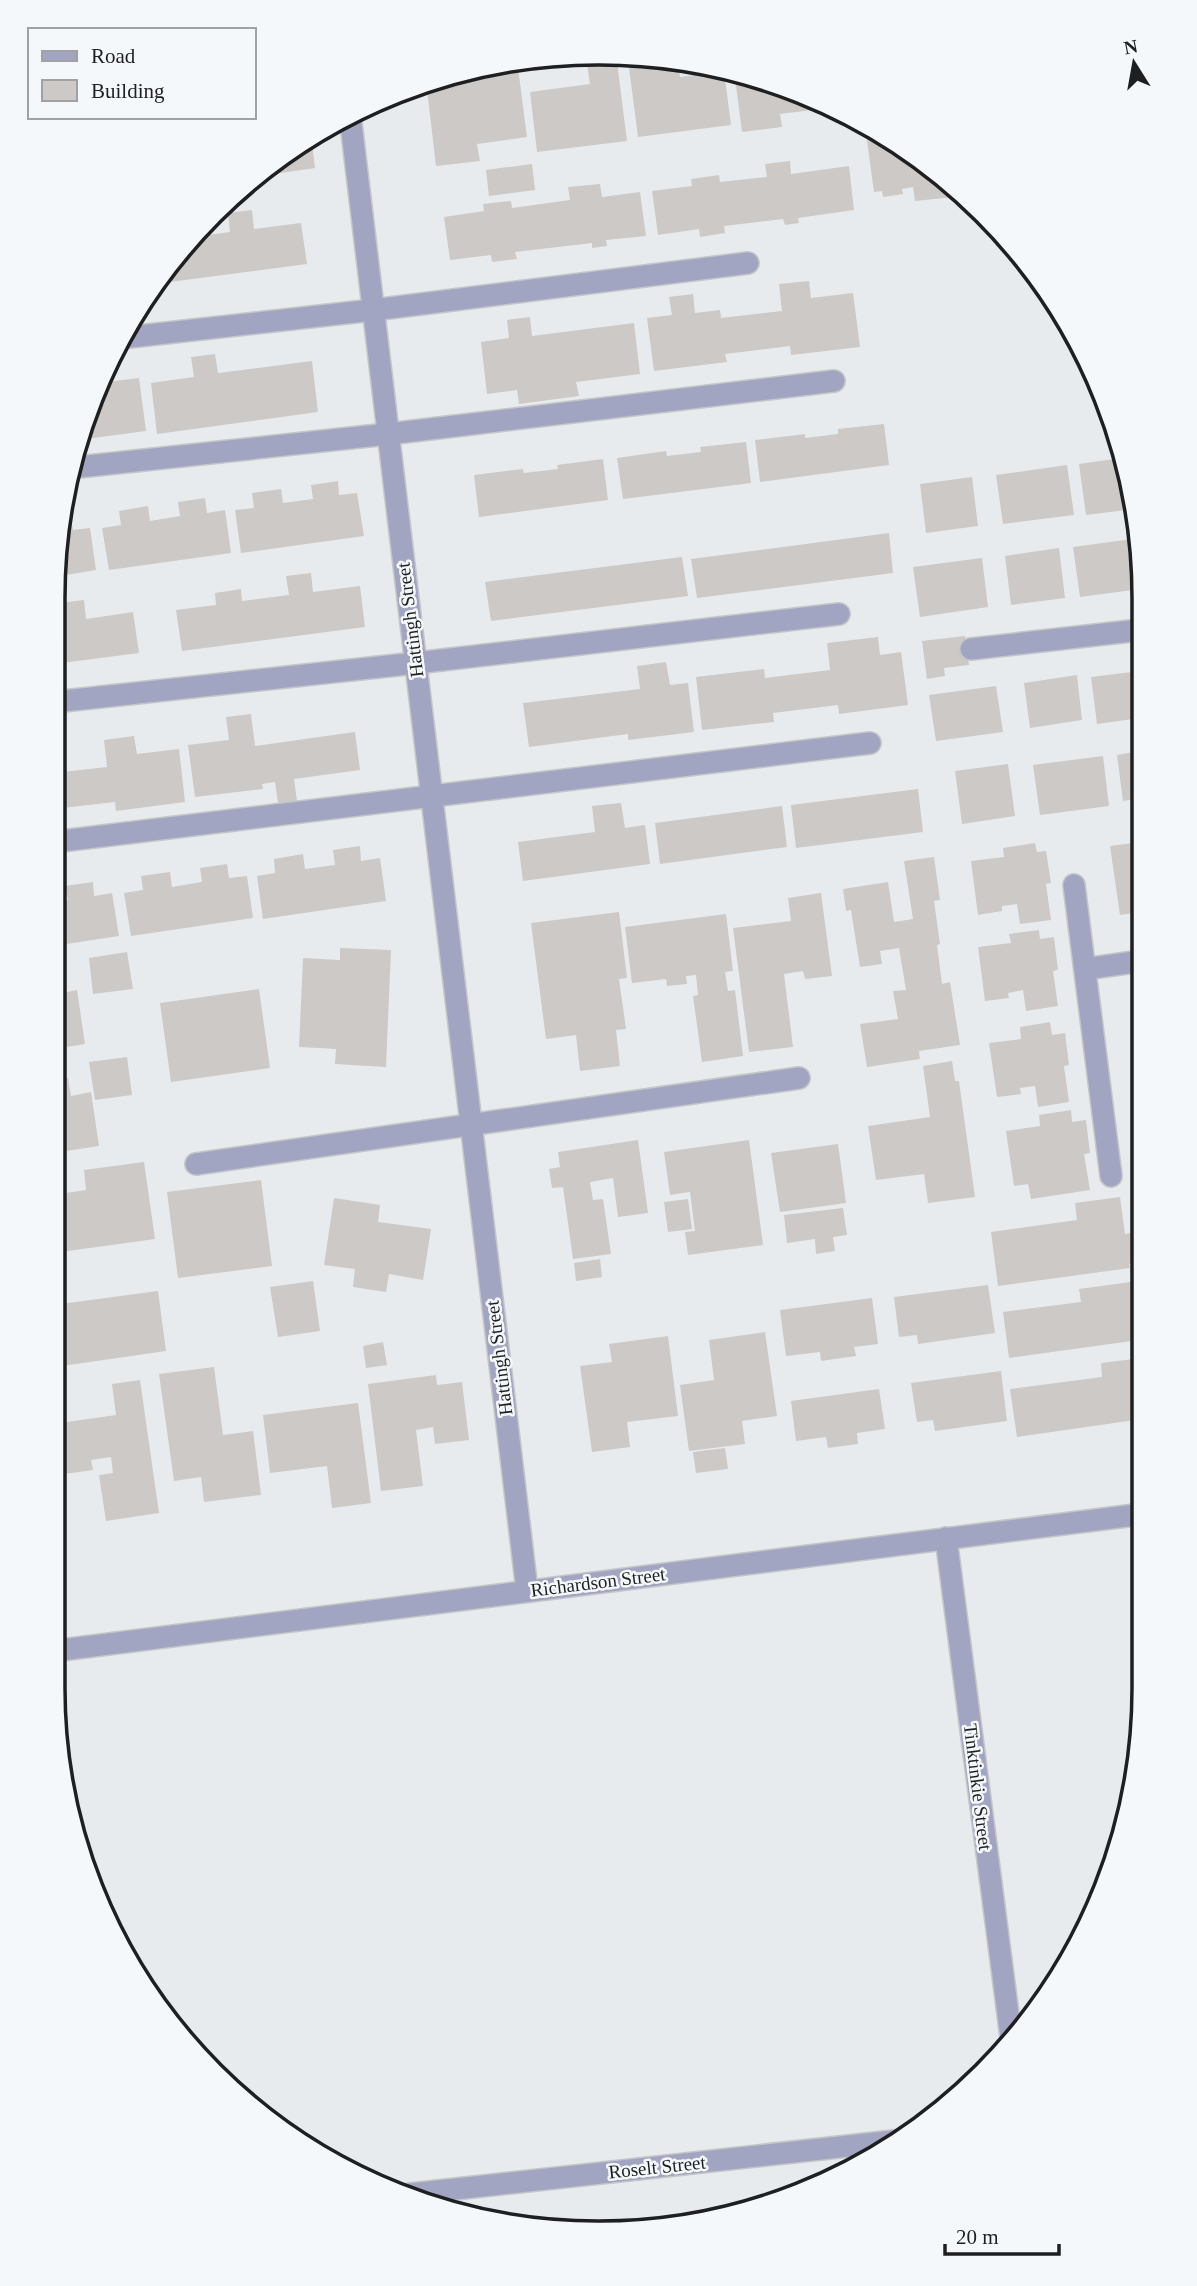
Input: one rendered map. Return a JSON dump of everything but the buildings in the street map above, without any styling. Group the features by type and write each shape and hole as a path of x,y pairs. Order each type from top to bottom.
{"street":[{"name":"Hattingh Street","path":"351,126 527,1590"},
{"path":"134,337 748,263"},
{"path":"81,467 388,434 834,380"},
{"path":"65,701 839,614"},
{"path":"971,649 1132,631"},
{"path":"65,841 870,743"},
{"path":"1074,885 1111,1176"},
{"path":"1085,969 1132,962"},
{"path":"196,1164 799,1078"},
{"name":"Richardson Street","path":"65,1649 1132,1515"},
{"name":"Tinktinkie Street","path":"946,1538 1010,2027"},
{"name":"Roselt Street","path":"425,2192 876,2143"}]}
